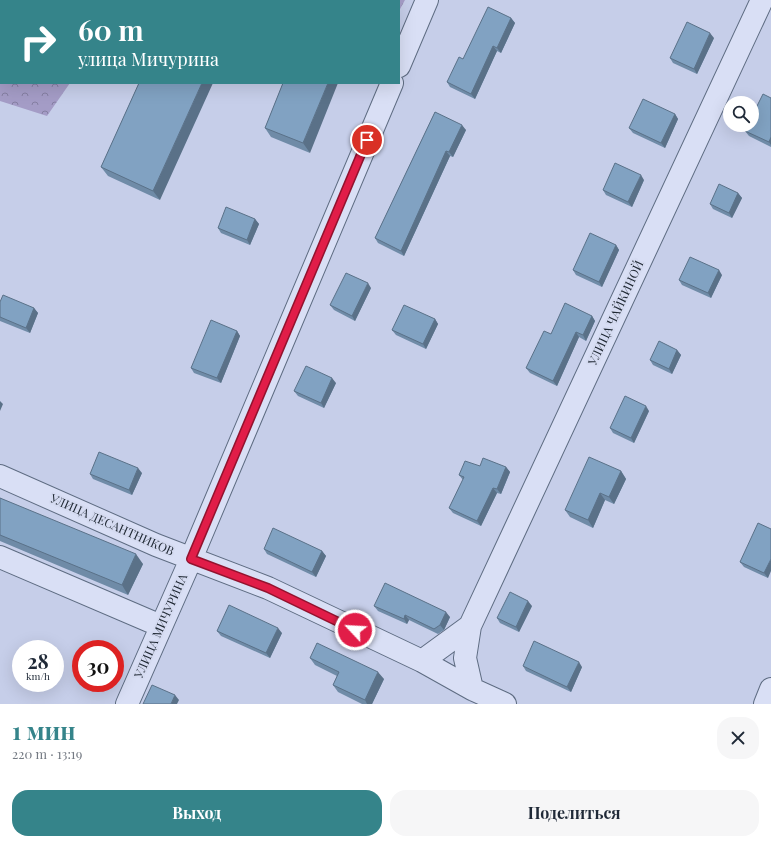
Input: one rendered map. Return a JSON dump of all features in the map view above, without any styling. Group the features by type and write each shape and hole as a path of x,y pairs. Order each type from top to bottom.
{"street":[{"path":"400,64 427,0"},
{"name":"УЛИЦА ЧАЙКИНОЙ","path":"488,698 465,658 470,626 762,0"},
{"name":"УЛИЦА МИЧУРИНА","path":"127,704 191,559 392,84"},
{"name":"УЛИЦА ДЕСАНТНИКОВ","path":"0,476 191,559 268,588 422,661 488,698"},
{"path":"0,557 161,626"},
{"name":"УЛИЦА ЧАЙКИНОЙ","path":"422,661 470,626"},
{"path":"765,704 771,690"}],"green space":[{"path":"400,0 405,0 400,9"},
{"path":"0,84 69,84 47,116 0,101"}],"building":[{"path":"488,7 511,18 497,48 493,46 471,94 447,82 459,57 463,59"},
{"path":"687,22 710,33 694,69 670,58"},
{"path":"139,84 202,84 153,191 101,167"},
{"path":"283,84 328,84 303,143 265,128"},
{"path":"763,94 771,98 771,137 769,142 747,132 759,132 759,102"},
{"path":"643,99 675,114 661,143 629,128"},
{"path":"435,112 462,125 449,152 446,151 401,251 375,238"},
{"path":"615,163 641,175 628,202 603,190"},
{"path":"719,184 738,193 729,213 710,204"},
{"path":"226,207 255,219 247,240 218,228"},
{"path":"590,233 616,245 599,282 573,270"},
{"path":"690,257 719,270 708,293 679,280"},
{"path":"346,273 368,283 352,316 330,305"},
{"path":"3,295 34,308 26,328 0,317 0,302"},
{"path":"565,303 592,316 583,335 576,332 553,381 526,368 544,331 551,334"},
{"path":"404,305 435,319 423,344 392,330"},
{"path":"211,320 237,331 217,378 191,368"},
{"path":"659,341 677,350 669,369 650,360"},
{"path":"306,366 332,378 321,403 294,391"},
{"path":"625,396 646,406 631,438 610,428"},
{"path":"99,452 138,468 129,490 90,474"},
{"path":"589,457 621,471 609,497 600,493 588,520 565,510"},
{"path":"483,458 506,467 497,489 493,488 477,521 449,508 464,477 459,475 465,461 480,466"},
{"path":"0,498 136,554 122,585 0,535"},
{"path":"758,523 771,529 771,559 764,573 740,562"},
{"path":"273,528 322,551 312,572 264,549"},
{"path":"385,583 446,612 440,625 434,629 405,615 404,619 374,606"},
{"path":"510,592 528,601 516,627 497,618"},
{"path":"229,605 278,628 266,653 217,631"},
{"path":"534,641 579,662 567,687 523,666"},
{"path":"317,643 378,672 365,700 333,685 339,672 310,658"},
{"path":"152,685 175,695 171,704 143,704"}],"route":[{"path":"355,630 268,588 191,559 367,140"}]}
